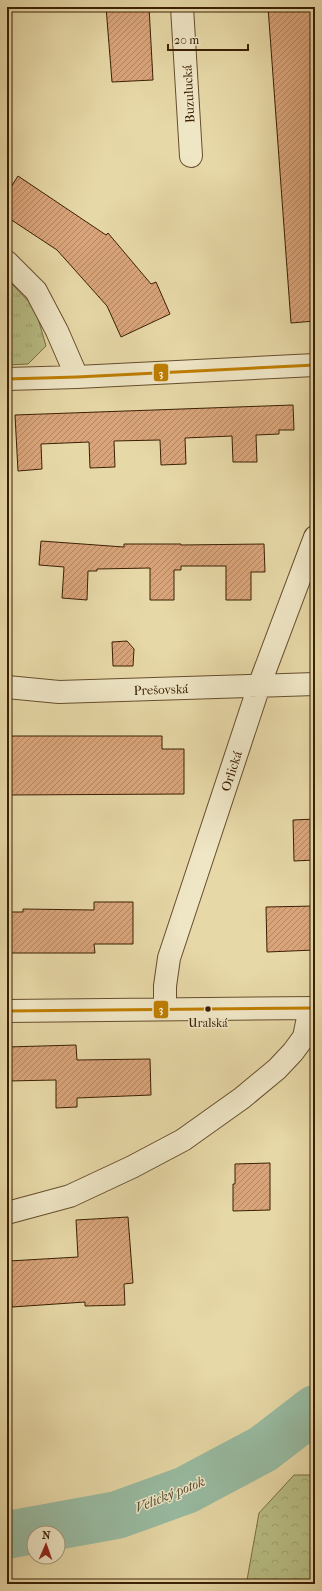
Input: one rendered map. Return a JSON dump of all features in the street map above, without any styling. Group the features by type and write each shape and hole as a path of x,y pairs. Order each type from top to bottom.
{"street":[{"name":"Buzulucká","path":"182,7 191,156"},
{"path":"7,262 36,291 57,331 77,377"},
{"path":"7,379 315,365"},
{"name":"Orlická","path":"165,1009 165,986 169,958 259,686 315,537"},
{"name":"Prešovská","path":"7,687 59,692 315,684"},
{"path":"7,1011 313,1008 304,1037 293,1052 277,1069 242,1098 183,1140 132,1167 70,1196 7,1213"}],"green space":[{"path":"7,279 35,308 46,346 28,364 7,365"},
{"path":"294,1475 309,1475 315,1480 315,1584 251,1584 247,1580 259,1513"}],"building":[{"path":"106,7 149,7 153,80 112,82"},
{"path":"268,7 315,7 315,321 291,323"},
{"path":"18,176 106,235 108,233 151,284 156,282 170,314 121,337 107,306 57,250 7,217 7,193"},
{"path":"293,405 294,430 279,430 279,434 256,435 257,462 233,462 232,436 185,438 186,464 161,465 160,440 114,441 115,467 90,468 89,442 41,444 42,469 18,471 15,415"},
{"path":"41,541 124,547 124,544 264,544 265,572 251,572 251,600 226,600 226,566 181,566 181,570 174,570 174,600 150,600 150,568 97,569 97,571 88,571 87,600 62,598 64,567 39,565"},
{"path":"127,641 134,649 133,666 113,666 112,642"},
{"path":"7,736 162,736 162,749 184,749 184,794 7,795"},
{"path":"315,819 315,860 294,861 293,820"},
{"path":"94,902 133,902 133,944 94,944 95,953 7,953 7,912 23,912 23,909 94,910"},
{"path":"315,906 315,950 267,952 266,907"},
{"path":"76,1045 77,1060 150,1059 151,1095 77,1098 77,1107 56,1108 56,1080 7,1081 7,1047"},
{"path":"270,1163 270,1210 233,1211 235,1164"},
{"path":"128,1217 133,1283 124,1284 125,1305 85,1306 85,1302 12,1307 9,1261 78,1257 76,1220"}],"waterway":[{"name":"Velický potok","path":"7,1535 117,1515 186,1490 263,1449 315,1409"}],"transit line":[{"name":"3","path":"7,379 315,365"},
{"name":"3","path":"7,1011 315,1008"}],"place":[{"name":"Uralská","path":"208,1009"}]}
